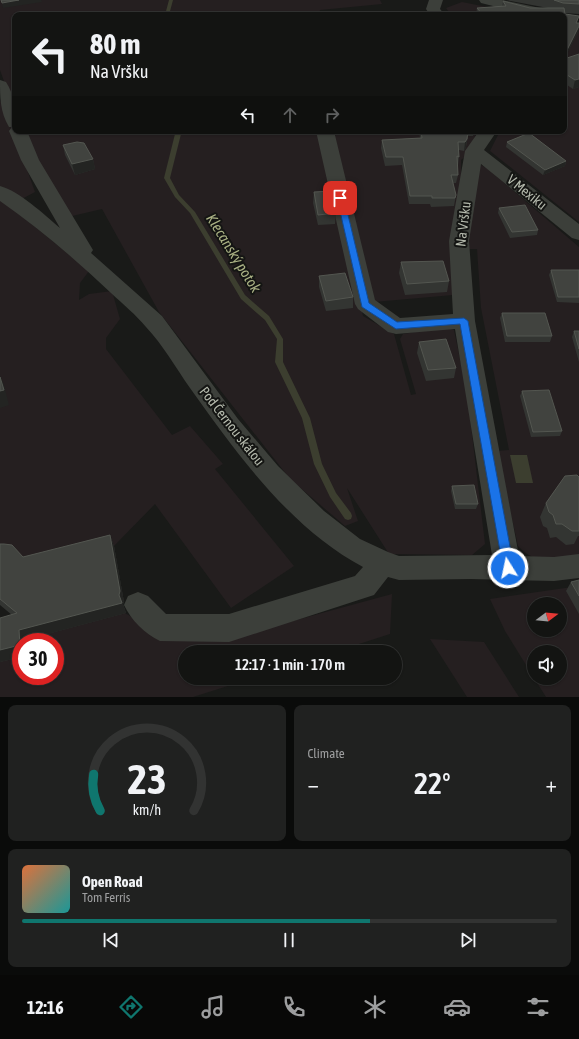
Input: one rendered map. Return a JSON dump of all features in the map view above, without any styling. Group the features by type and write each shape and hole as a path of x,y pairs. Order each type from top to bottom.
{"street":[{"path":"435,12 433,10 436,0"},
{"path":"486,0 514,8 537,12"},
{"path":"0,85 12,115"},
{"path":"19,134 30,160 91,263"},
{"path":"328,134 365,304 396,326 464,321"},
{"name":"Na Vršku","path":"486,134 474,151 458,241 464,321 508,568"},
{"name":"V Mexiku","path":"474,151 579,234"},
{"name":"Pod Černou skálou","path":"0,192 26,210 91,263 154,321 230,426 269,473 315,519 351,547 382,563 399,568 554,569 579,566"},
{"path":"138,605 160,626 229,628 364,586 382,563"}],"shaded area":[{"path":"0,0 380,0 382,4 320,10 320,12 12,12 12,104 0,70"},
{"path":"462,2 513,12 449,12 446,8"},
{"path":"567,23 579,25 579,222 490,151 498,134 567,134"},
{"path":"0,100 35,192 18,201 0,190"},
{"path":"25,134 321,134 363,316 394,334 411,395 416,394 400,339 403,334 445,327 454,330 467,392 485,544 472,555 389,554 347,488 358,521 345,526 290,479 159,312 102,209 68,217"},
{"path":"336,134 476,134 466,156 461,160 461,187 453,295 374,302 332,139"},
{"path":"476,162 488,169 579,247 579,556 554,559 538,558 531,556 518,546 497,451 509,450 481,308 477,249 467,249"},
{"path":"0,198 89,271 80,283 79,300 89,294 112,291 120,319 106,338 106,349 172,435 190,426 223,464 215,469 294,566 231,608 155,504 114,546 32,567 0,555"},
{"path":"510,455 527,455 533,483 516,483"},
{"path":"579,586 579,697 546,697 538,685 567,685 567,645 527,645 527,667 505,631 490,599"},
{"path":"392,594 390,634 356,645 178,645 178,685 231,685 193,697 0,697 0,661 12,658 12,685 64,685 64,633 50,633 125,613 155,631 237,636"},
{"path":"430,639 484,642 519,697 467,697"}],"building":[{"path":"1,0 19,0 2,3"},
{"path":"554,0 579,0 579,4 563,3"},
{"path":"503,1 530,8 564,8 565,12 480,12 477,8 506,6"},
{"path":"567,14 579,16 576,23 579,23 579,26 567,50"},
{"path":"579,54 579,79 575,80 567,75 567,58"},
{"path":"421,134 468,134 465,142 458,142 458,175 451,175 456,195 455,198 410,196 403,157 386,157 382,140 422,138"},
{"path":"527,134 530,134 566,161 545,170 507,142"},
{"path":"77,142 84,143 93,159 72,164 63,145"},
{"path":"331,191 336,213 318,215 314,192"},
{"path":"525,205 538,230 512,232 499,208"},
{"path":"443,261 449,281 407,284 401,262"},
{"path":"551,270 579,270 579,297 558,297"},
{"path":"345,273 353,297 326,301 319,276"},
{"path":"502,313 545,313 552,336 507,336"},
{"path":"574,331 579,331 579,349"},
{"path":"446,339 456,368 428,370 419,342"},
{"path":"0,377 4,390 0,391"},
{"path":"549,390 562,431 533,432 522,391"},
{"path":"577,475 579,477 579,531 572,531 562,524 556,524 546,503 565,476"},
{"path":"474,485 478,504 456,504 452,486"},
{"path":"110,535 120,591 119,595 122,603 19,630 19,633 12,633 12,647 0,650 0,618 17,613 0,599 0,544 12,545 23,557"},
{"path":"579,580 579,596 571,582"}],"waterway":[{"name":"Klecanský potok","path":"168,12 171,0"},
{"name":"Klecanský potok","path":"178,134 167,178 177,196 192,212 243,297 267,318 280,339 279,362 306,418 318,464 333,495 348,516"}],"route":[{"path":"340,198 365,304 396,326 464,321 508,568"}]}
